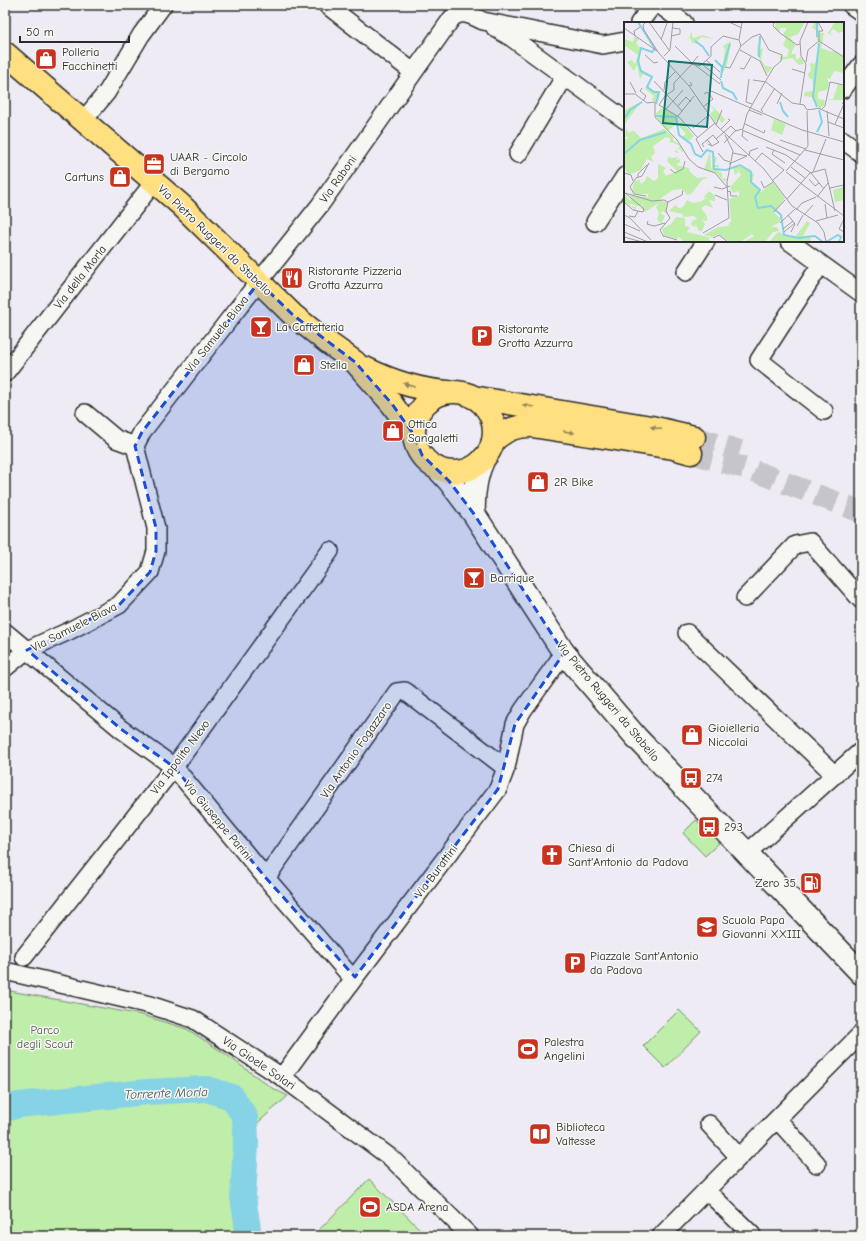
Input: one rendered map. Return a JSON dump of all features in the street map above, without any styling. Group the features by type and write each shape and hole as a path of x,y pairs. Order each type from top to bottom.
{"main road":[{"name":"Via Pietro Ruggeri da Stabello","path":"5,53 206,229 293,315 322,339 355,362 392,404 414,435 422,455 437,468"},
{"path":"355,362 387,378 427,390 461,392 473,397 651,427 692,445 673,448 521,425 512,428 488,450 474,466 462,471 449,471 437,468"},
{"path":"414,435 417,417 424,405 435,397 448,392"},
{"path":"473,397 484,405 491,416 494,428 488,450"}],"street":[{"path":"83,121 107,92 141,35 163,5"},
{"path":"327,5 413,72"},
{"path":"640,22 653,5"},
{"path":"660,5 683,22"},
{"path":"851,5 861,12"},
{"name":"Via Raboni","path":"258,282 320,205 413,72 460,8 467,14 482,21 603,45 624,41"},
{"path":"482,21 512,38 624,119"},
{"path":"844,89 861,64"},
{"path":"518,154 565,76"},
{"path":"844,141 861,153"},
{"path":"595,222 624,178"},
{"name":"Via della Morla","path":"5,373 154,182"},
{"path":"686,272 705,242"},
{"path":"790,242 861,293"},
{"path":"821,264 759,360 824,410"},
{"name":"Via Samuele Biava","path":"5,668 28,650 69,632 118,604 150,572 156,550 156,528 135,446 146,426 258,282"},
{"path":"85,413 116,439 135,446"},
{"path":"474,514 476,481 488,450"},
{"name":"Via Pietro Ruggeri da Stabello","path":"437,468 474,514 564,653 636,737 861,973"},
{"path":"745,598 795,545 810,542 861,600"},
{"name":"Via Ippolito Nievo","path":"24,957 174,767 330,551"},
{"path":"5,632 28,650"},
{"path":"687,633 835,775"},
{"name":"Via Giuseppe Parini","path":"28,650 121,729 174,767 266,878 347,972 355,977"},
{"name":"Via Burattini","path":"282,1077 355,977 498,789 506,768 515,724 523,710 564,653"},
{"name":"Via Antonio Fogazzaro","path":"266,878 397,692 405,692 506,768"},
{"path":"747,853 861,751"},
{"name":"Via Gioele Solari","path":"5,971 150,1005 193,1019 282,1077 391,1158 470,1236"},
{"path":"661,1236 861,1034"},
{"path":"777,1119 817,1164"},
{"path":"709,1124 739,1157"},
{"path":"706,1190 752,1235"}],"highlighted area":[{"path":"259,282 293,315 355,362 392,404 414,435 422,455 449,481 474,514 564,653 515,724 498,789 355,977 266,878 174,767 121,729 27,650 119,605 150,572 156,551 156,528 135,446 142,432"}],"green space":[{"path":"696,820 702,826 699,828 706,835 709,833 719,843 705,856 683,833"},
{"name":"Parco degli Scout","path":"5,989 142,1015 187,1029 224,1053 272,1088 288,1096 253,1127 243,1130 241,1118 230,1099 206,1091 20,1107 5,1112"},
{"path":"679,1010 701,1031 665,1068 643,1046"},
{"path":"205,1093 229,1100 239,1118 239,1197 234,1236 5,1236 5,1114 22,1109"},
{"name":"ASDA Arena","path":"369,1179 427,1236 313,1236"}],"waterway":[{"name":"Torrente Morla","path":"5,1109 18,1105 147,1092 207,1089 232,1097 245,1117 246,1143 243,1197 248,1229 246,1236"}],"tunnel":[{"path":"694,437 740,451"},
{"path":"691,453 749,469 861,512"}],"place":[{"name":"Polleria Facchinetti","path":"46,59"},
{"name":"UAAR - Circolo di Bergamo","path":"154,164"},
{"name":"Cartuns","path":"120,177"},
{"name":"Ristorante Pizzeria Grotta Azzurra","path":"292,278"},
{"name":"La Caffetteria","path":"261,327"},
{"name":"Ristorante Grotta Azzurra","path":"482,336"},
{"name":"Stella","path":"304,365"},
{"name":"Ottica Sangaletti","path":"393,431"},
{"name":"2R Bike","path":"538,482"},
{"name":"Barrique","path":"474,578"},
{"name":"Gioielleria Niccolai","path":"692,735"},
{"name":"274","path":"691,778"},
{"name":"293","path":"709,827"},
{"name":"Chiesa di Sant'Antonio da Padova","path":"552,855"},
{"name":"Zero 35","path":"811,883"},
{"name":"Scuola Papa Giovanni XXIII","path":"707,927"},
{"name":"Piazzale Sant'Antonio da Padova","path":"575,963"},
{"name":"Palestra Angelini","path":"528,1049"},
{"name":"Biblioteca Valtesse","path":"540,1134"},
{"name":"ASDA Arena","path":"370,1207"}]}
